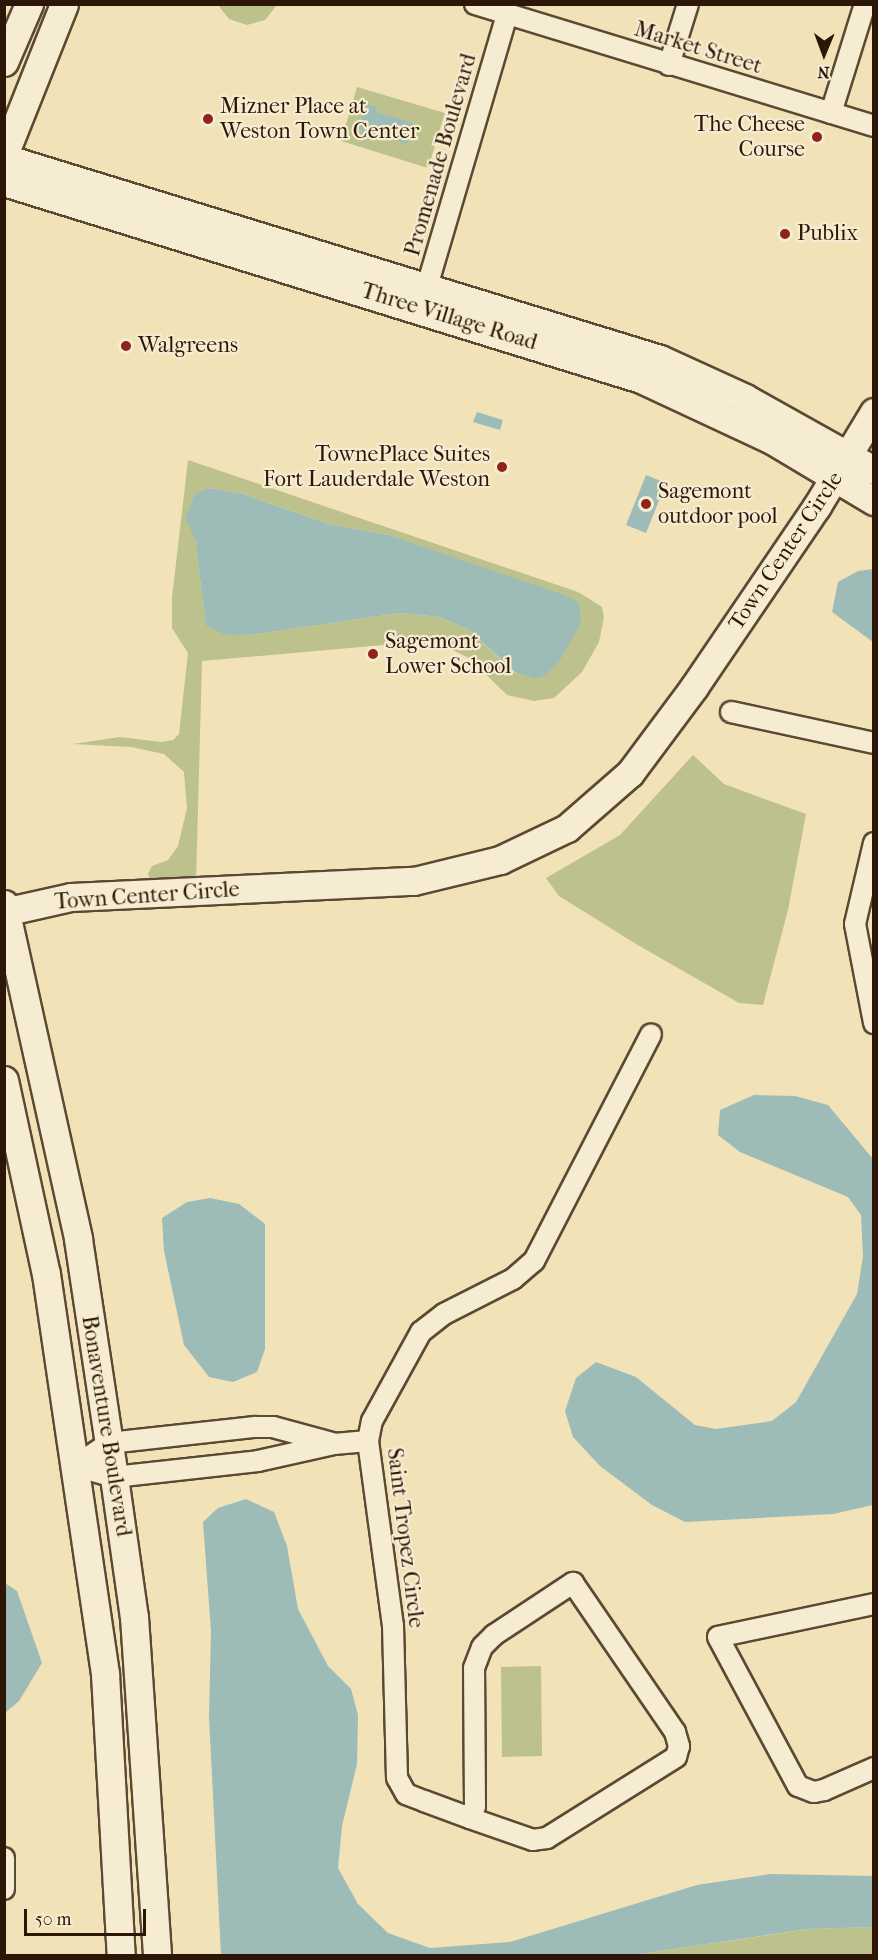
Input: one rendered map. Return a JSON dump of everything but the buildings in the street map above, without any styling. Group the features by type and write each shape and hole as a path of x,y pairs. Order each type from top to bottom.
{"street":[{"path":"4,62 29,4"},
{"path":"4,156 64,4"},
{"name":"Market Street","path":"475,4 873,126"},
{"path":"669,65 688,4"},
{"path":"831,113 865,4"},
{"name":"Promenade Boulevard","path":"424,297 507,15"},
{"name":"Three Village Road","path":"4,156 424,297 641,379 844,465 873,470"},
{"name":"Three Village Road","path":"4,182 424,297"},
{"name":"Town Center Circle","path":"5,909 71,897 414,881 500,860 534,846 575,821 630,773 694,687 844,465 873,412"},
{"name":"Three Village Road","path":"844,465 873,501"},
{"path":"731,712 873,743"},
{"path":"873,843 855,924 873,1023"},
{"name":"Bonaventure Boulevard","path":"5,909 78,1239 114,1477 134,1617 157,1956"},
{"name":"Saint Tropez Circle","path":"470,1818 475,1806 474,1668 482,1647 494,1635 573,1583 675,1732 679,1746 676,1757 547,1838 533,1840 470,1818 406,1794 397,1778 393,1626 368,1441 372,1421 421,1332 444,1314 513,1279 534,1261 651,1034"},
{"name":"Bonaventure Boulevard","path":"4,1080 46,1274 105,1674 121,1956"},
{"path":"75,1466 109,1443 273,1427 334,1444"},
{"path":"75,1466 114,1477 258,1461 334,1444 368,1441"},
{"path":"873,1605 718,1637 798,1786 814,1792 824,1790 873,1768"},
{"path":"4,1858 4,1889"}],"green space":[{"path":"218,5 277,5 265,20 247,25 229,19"},
{"path":"357,87 445,113 428,168 341,141"},
{"path":"188,460 578,592 602,607 604,617 599,642 582,672 554,698 534,701 507,695 469,658 440,644 406,643 202,661 196,883 151,883 148,874 152,866 168,860 178,846 187,808 184,772 164,754 131,747 73,744 120,737 161,742 173,740 179,734 188,653 172,628 172,598","holes":["209,488 240,493 329,524 389,535 579,602 515,673 469,630 440,617 400,613 243,636 206,625 195,539"]},
{"path":"693,755 724,784 806,814 788,910 763,1005 739,1003 636,944 559,896 546,878 620,835"},
{"path":"541,1666 542,1756 502,1757 501,1667"},
{"path":"873,1927 873,1955 627,1956 809,1929"}],"water":[{"path":"367,104 377,107 376,112 413,123 407,144 369,132 367,137 361,134 362,130 358,128"},
{"path":"477,412 503,420 500,430 473,422"},
{"name":"Sagemont outdoor pool","path":"646,475 666,483 646,533 626,525"},
{"path":"209,488 240,493 329,524 389,535 564,595 579,602 581,623 560,660 545,675 535,679 515,672 469,630 440,617 400,613 243,636 223,634 206,626 195,539 185,518 195,494"},
{"path":"874,569 873,642 832,612 838,582 858,571"},
{"path":"754,1095 795,1096 828,1105 873,1159 873,1505 833,1514 685,1522 652,1505 600,1466 573,1437 565,1411 576,1378 596,1362 636,1377 695,1425 716,1429 772,1421 796,1402 857,1294 863,1256 861,1215 848,1197 740,1152 718,1135 720,1110"},
{"path":"210,1198 239,1204 265,1224 265,1349 257,1372 233,1382 209,1377 184,1345 164,1251 162,1218 187,1202"},
{"path":"246,1499 274,1512 287,1546 298,1609 328,1666 351,1689 358,1715 357,1764 342,1826 338,1868 358,1904 388,1933 430,1948 510,1942 697,1885 771,1874 873,1876 873,1927 808,1929 627,1956 221,1955 209,1717 211,1631 203,1522 218,1508"},
{"path":"5,1583 17,1591 42,1663 19,1701 5,1713"}],"place":[{"name":"Mizner Place at Weston Town Center","path":"208,119"},
{"name":"The Cheese Course","path":"817,137"},
{"name":"Publix","path":"785,234"},
{"name":"Walgreens","path":"126,346"},
{"name":"TownePlace Suites Fort Lauderdale Weston","path":"502,467"},
{"name":"Sagemont outdoor pool","path":"646,504"},
{"name":"Sagemont Lower School","path":"373,654"}]}
